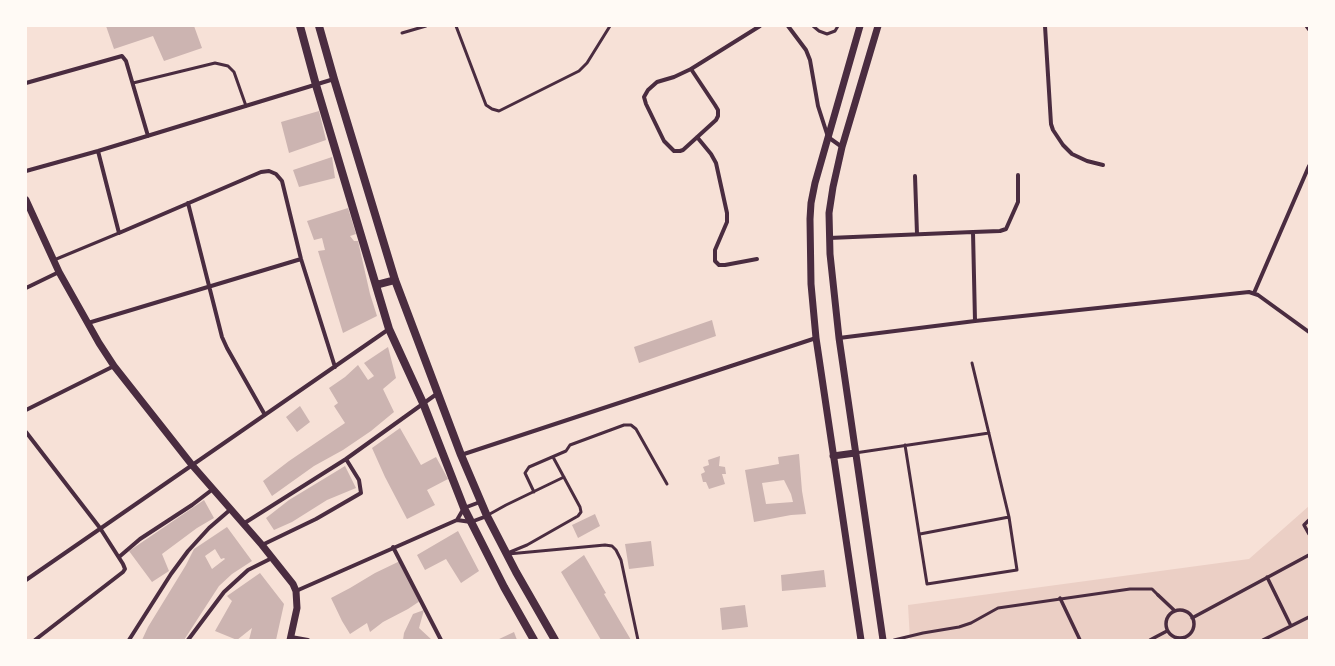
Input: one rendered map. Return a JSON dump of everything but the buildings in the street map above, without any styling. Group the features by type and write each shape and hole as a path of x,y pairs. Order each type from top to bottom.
{"main road":[{"path":"300,26 316,85 389,329 423,404 464,508 504,587 534,640"},
{"path":"319,26 396,280 461,454 480,502 506,554 555,640"},
{"path":"376,285 396,280"}],"street":[{"path":"691,69 715,104 718,113 716,120 697,137 680,151 674,151 664,141 644,100 645,93 657,82 674,77 691,69 760,26"},
{"path":"788,26 806,50 810,60 818,106 828,137 842,147"},
{"path":"860,26 815,183 811,203 810,219 811,284 816,338 861,640"},
{"path":"878,26 842,147 830,201 829,238 839,338 883,640"},
{"path":"1045,26 1051,124 1053,130 1063,145 1072,154 1087,161 1103,165"},
{"path":"26,83 122,56 126,61 148,136"},
{"path":"26,171 98,151 334,79"},
{"path":"697,137 711,154 716,163 727,213 727,222 715,250 715,261 719,265 725,265 756,259"},
{"path":"98,151 119,233 261,172 269,171 276,174 282,181 301,259 335,367"},
{"path":"1254,293 1309,166"},
{"path":"829,238 1000,231 1006,229 1018,202 1018,175"},
{"path":"915,176 916,234"},
{"path":"26,200 27,208 59,272 114,366 192,465 262,545 293,584 296,591 297,608 290,638 308,640"},
{"path":"188,203 219,326 227,348 265,415"},
{"path":"973,232 975,321"},
{"path":"88,323 301,259"},
{"path":"26,288 59,272"},
{"path":"839,338 975,321 1235,293 1254,293 1309,332"},
{"path":"26,580 389,329"},
{"path":"461,454 816,338"},
{"path":"26,410 114,366"},
{"path":"243,524 346,459 438,393"},
{"path":"26,432 100,528 125,566 123,572 35,640"},
{"path":"833,456 855,452"},
{"path":"262,545 316,519 361,493 358,480 346,459"},
{"path":"119,557 140,539 214,489"},
{"path":"458,520 464,508 480,502"},
{"path":"129,640 171,574 188,551 209,528 231,509"},
{"path":"296,591 393,547 458,520 471,522 487,516"},
{"path":"1309,520 1304,525 1309,534"},
{"path":"393,547 441,640"},
{"path":"1192,618 1309,555"},
{"path":"188,640 224,592 248,570 272,558"},
{"path":"1267,577 1291,626"},
{"path":"1158,595 1175,611"},
{"path":"1060,598 1080,640"},
{"path":"1175,611 1185,611 1192,618 1194,624 1193,629 1188,638 1174,637 1167,631 1166,621 1175,611"},
{"path":"1263,640 1309,617"},
{"path":"1150,640 1167,631"}],"lane":[{"path":"402,34 426,26"},
{"path":"456,26 486,105 499,111 579,71 587,62 610,26"},
{"path":"813,26 819,31 828,34 835,31 838,26"},
{"path":"1306,26 1309,30"},
{"path":"133,84 216,63 228,66 234,72 246,106"},
{"path":"53,260 119,233"},
{"path":"906,446 927,584 1017,570 1009,517 972,363"},
{"path":"534,492 525,473 529,467 566,452 570,445 624,425 630,425 636,429 667,484"},
{"path":"855,452 906,446 989,433"},
{"path":"506,554 527,545 578,516 581,512 580,507 553,457"},
{"path":"487,516 564,477"},
{"path":"920,534 1009,517"},
{"path":"506,554 605,545 612,546 616,550 621,560 638,640"},
{"path":"894,640 959,627 971,623 998,608 1060,598 1142,588 1152,589 1158,595"}],"shaded area":[{"path":"1309,506 1309,640 910,640 908,605 1249,559"}]}
